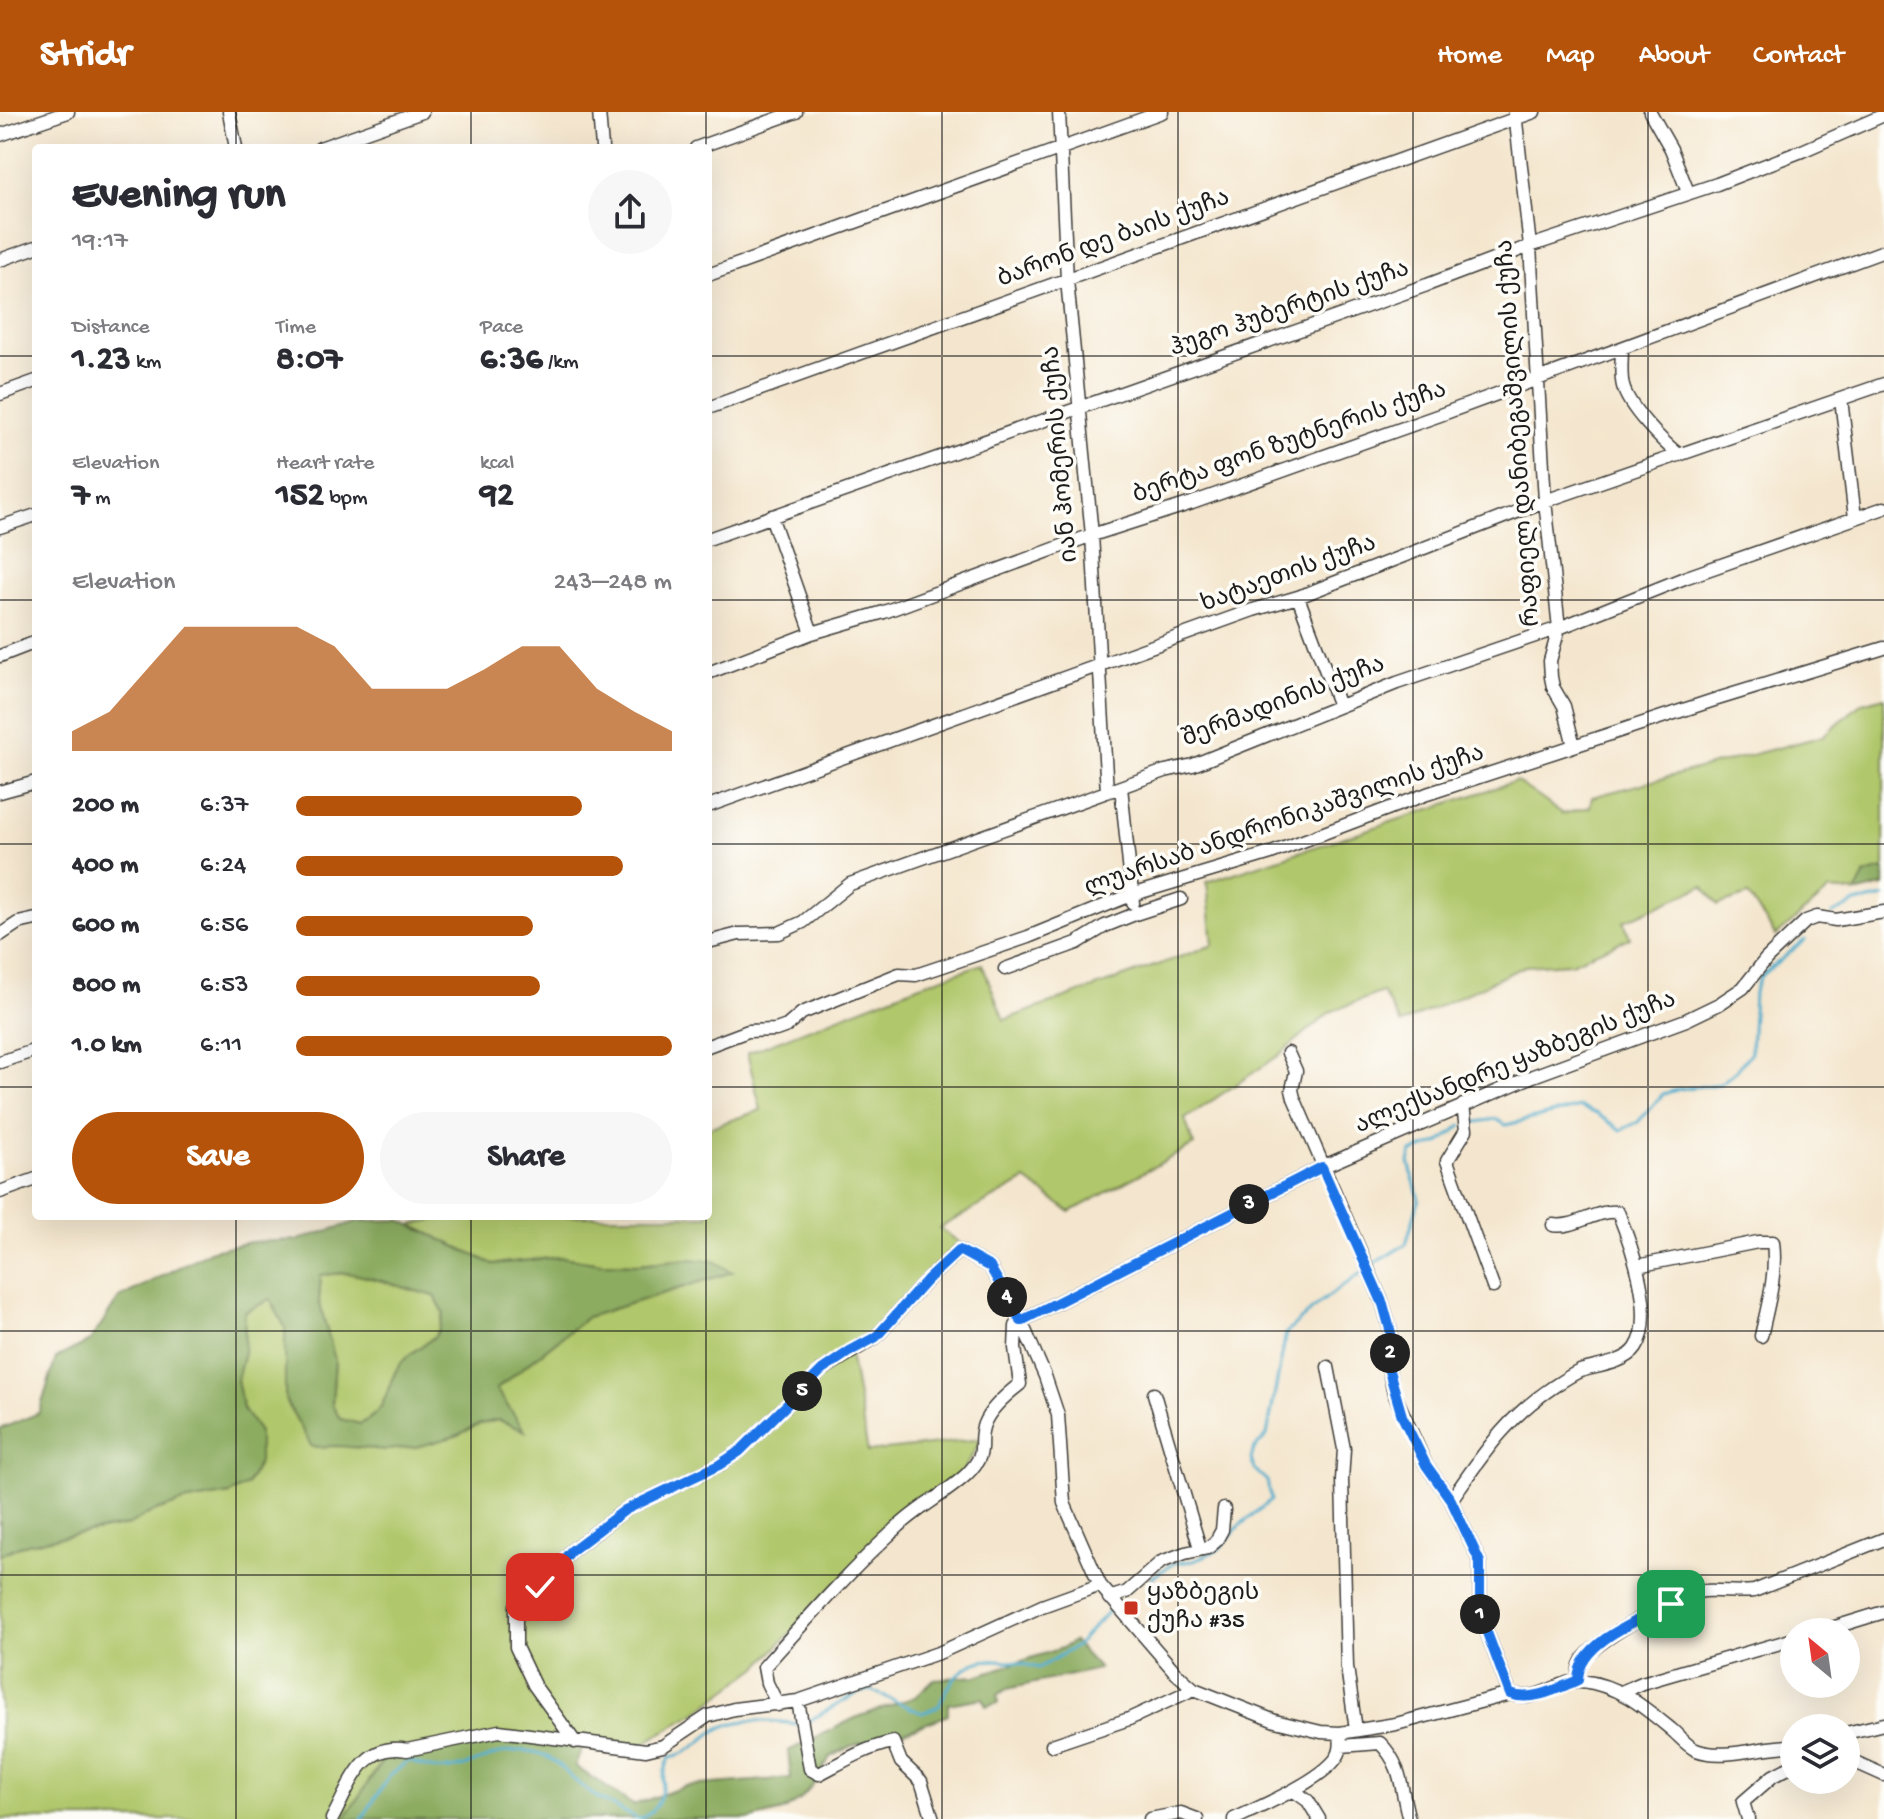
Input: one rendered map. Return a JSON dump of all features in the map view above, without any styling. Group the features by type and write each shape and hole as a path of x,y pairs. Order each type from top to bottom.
{"street":[{"path":"0,135 68,112"},
{"path":"229,112 235,144"},
{"path":"331,144 422,112"},
{"path":"599,112 602,144"},
{"path":"707,144 796,112"},
{"name":"იან ჰომერის ქუჩა","path":"1059,112 1067,280 1092,535 1107,792"},
{"path":"712,274 1162,112"},
{"name":"ბარონ დე ბაის ქუჩა","path":"712,407 1515,115 1534,112"},
{"path":"1650,112 1671,149 1688,192"},
{"name":"რაფიელ დანიბეგაშვილის ქუჩა","path":"1515,115 1530,246 1545,501 1559,628 1550,661 1551,677 1564,706 1574,746"},
{"name":"ჰუგო ჰუბერტის ქუჩა","path":"712,538 1530,246 1717,184 1884,115"},
{"path":"0,260 32,248"},
{"name":"ბერტა ფონ ზუტნერის ქუჩა","path":"712,671 812,633 884,612 1092,535 1228,490 1884,251"},
{"path":"1622,348 1623,385 1628,398 1658,437 1679,455"},
{"path":"0,394 32,382"},
{"name":"ხატაეთის ქუჩა","path":"712,805 1253,610 1298,597 1545,501 1884,384"},
{"path":"1841,399 1855,518"},
{"name":"შერმადინის ქუჩა","path":"712,941 739,934 779,933 803,922 850,884 1165,771 1193,765 1397,683 1559,628 1687,577 1884,508"},
{"path":"0,527 32,516"},
{"path":"771,516 812,633"},
{"path":"1298,597 1339,706"},
{"path":"0,656 32,644"},
{"name":"ლუარსაბ ანდრონიკაშვილის ქუჩა","path":"712,1044 748,1031 776,1030 787,1026 802,1013 899,974 916,975 1131,895 1271,853 1427,794 1884,648"},
{"path":"0,792 32,783"},
{"path":"1121,787 1135,914"},
{"path":"1005,969 1077,943 1105,926 1135,914 1181,899"},
{"name":"ალექსანდრე ყაზბეგის ქუჩა","path":"1021,1321 1322,1167 1533,1076 1686,1020 1719,1004 1743,988 1794,931 1817,917 1836,920 1884,912"},
{"path":"0,935 18,923 32,920"},
{"path":"0,1062 32,1051"},
{"path":"1288,1053 1296,1071 1292,1090 1294,1098 1383,1304 1391,1333 1389,1371 1398,1405 1426,1465 1451,1500 1480,1562 1480,1614 1510,1694"},
{"path":"1463,1108 1466,1130 1447,1161 1493,1287"},
{"path":"0,1192 32,1180"},
{"path":"1451,1500 1490,1445 1519,1412 1576,1372 1631,1354 1638,1345 1643,1322 1641,1286 1618,1212 1609,1211 1565,1227 1553,1225"},
{"path":"1637,1266 1758,1242 1773,1242 1773,1282 1761,1336"},
{"path":"575,1742 534,1685 516,1647 516,1605 540,1587 571,1551 625,1510 719,1465 740,1451 822,1370 876,1337 927,1280 959,1250 990,1267 1021,1321 1050,1387 1058,1415 1064,1503 1100,1585 1109,1598 1194,1689 1275,1721 1341,1739 1380,1743 1393,1756 1398,1767 1409,1819 1395,1818"},
{"path":"778,1705 767,1683 764,1667 881,1542 951,1488 969,1472 983,1452 983,1425 1005,1395 1020,1384 1015,1348 1016,1326 1021,1321"},
{"path":"1328,1367 1344,1449 1342,1480 1347,1667 1356,1730"},
{"path":"1154,1394 1200,1548"},
{"path":"1109,1598 1127,1592 1161,1562 1208,1548 1222,1530 1224,1509"},
{"path":"1578,1680 1583,1659 1593,1648 1625,1627 1690,1594 1754,1591 1884,1539"},
{"path":"332,1819 357,1770 371,1755 393,1747 407,1750 499,1731 646,1750 663,1746 708,1716 734,1709 798,1701 941,1652 1030,1611 1100,1585"},
{"path":"1860,1619 1884,1612"},
{"path":"1621,1692 1642,1683 1780,1643"},
{"path":"1234,1819 1294,1791 1331,1764 1338,1756 1341,1739 1356,1730 1396,1724 1510,1694 1521,1698 1550,1692 1578,1680 1621,1692 1642,1705 1694,1749 1719,1752 1780,1747"},
{"path":"1052,1745 1129,1719 1194,1689"},
{"path":"798,1701 810,1769 819,1774 851,1755 893,1742 901,1762 921,1781 933,1819"},
{"path":"1860,1730 1884,1724"},
{"path":"1860,1764 1884,1775"},
{"path":"1748,1819 1743,1802 1780,1772"},
{"path":"1294,1791 1308,1801 1319,1819"},
{"path":"1150,1819 1181,1813 1197,1819"}],"green space":[{"path":"1884,697 1884,869 1865,874 1855,893 1830,890 1776,936 1748,895 1718,905 1703,886 1624,921 1630,938 1571,963 1525,966 1401,1024 1382,992 1330,1012 1278,1056 1185,1119 1194,1145 1070,1212 1026,1180 939,1228 959,1242 880,1327 849,1348 868,1452 982,1439 959,1478 888,1531 758,1667 698,1711 626,1754 509,1735 387,1754 344,1819 0,1819 0,1555 19,1546 129,1525 150,1513 183,1502 230,1494 259,1432 243,1409 237,1380 244,1352 245,1312 271,1299 285,1327 285,1399 312,1447 456,1436 479,1424 499,1420 524,1430 496,1389 587,1317 732,1272 688,1259 638,1264 561,1257 493,1264 411,1225 432,1220 712,1220 712,1127 761,1110 747,1053 982,964 1004,1020 1213,945 1207,882 1516,781 1563,814 1590,807 1592,797 1823,736 1862,703"},
{"path":"1884,869 1884,886 1855,893 1865,874"},
{"path":"400,1220 493,1264 561,1257 638,1264 688,1259 714,1261 732,1272 587,1317 496,1389 525,1431 499,1420 416,1447 386,1450 312,1447 285,1399 285,1327 270,1299 245,1312 244,1352 237,1380 243,1409 259,1432 259,1462 247,1485 230,1494 183,1502 150,1513 129,1525 19,1546 0,1555 0,1429 39,1413 56,1358 90,1341 119,1298 212,1250 251,1242 298,1240 359,1221","holes":["346,1273 435,1296 444,1313 437,1334 401,1363 381,1406 360,1424 340,1419 332,1404 335,1360 319,1301 321,1275"]},
{"path":"346,1273 435,1296 444,1313 437,1334 401,1363 381,1407 360,1424 340,1419 332,1405 335,1360 319,1301 321,1275"},
{"path":"1073,1641 1099,1669 1007,1689 998,1695 999,1703 986,1706 983,1698 948,1704 948,1715 904,1732 851,1746 830,1757 815,1783 800,1800 783,1811 751,1819 344,1819 387,1754 509,1735 582,1747 575,1766 633,1805 686,1786 791,1778 788,1751 855,1718 915,1697 934,1679 976,1676 1062,1648"}],"waterway":[{"path":"1833,914 1856,903 1884,897"},
{"path":"1470,1123 1496,1119 1506,1125 1580,1107 1621,1130 1638,1122 1663,1094 1720,1084 1737,1070 1751,1052 1754,992 1760,977 1805,940"},
{"path":"1370,1266 1406,1244 1419,1200 1409,1162 1412,1152 1441,1142 1462,1125"},
{"path":"1151,1578 1174,1563 1194,1561 1219,1549 1239,1526 1271,1500 1267,1481 1254,1469 1251,1459 1254,1449 1267,1435 1286,1333 1322,1301 1364,1271"},
{"path":"805,1723 858,1693 870,1690 922,1713 939,1706 956,1676 967,1667 991,1660 1039,1668 1076,1646 1111,1608"},
{"path":"640,1819 650,1813 659,1800 670,1757 688,1751 722,1727 743,1721 798,1724"},
{"path":"362,1819 390,1775 409,1761 428,1768 445,1769 517,1751 548,1757 592,1794 638,1819"}],"place":[{"name":"ყაზბეგის ქუჩა #35","path":"1131,1608"}],"route":[{"path":"540,1587 571,1551 625,1510 719,1465 740,1451 822,1370 876,1337 927,1280 959,1250 990,1267 1021,1321 1322,1167 1383,1304 1391,1333 1389,1371 1402,1416 1426,1465 1451,1500 1480,1562 1480,1614 1510,1694 1521,1698 1550,1692 1578,1680 1583,1659 1593,1648 1625,1627 1671,1604"}]}
